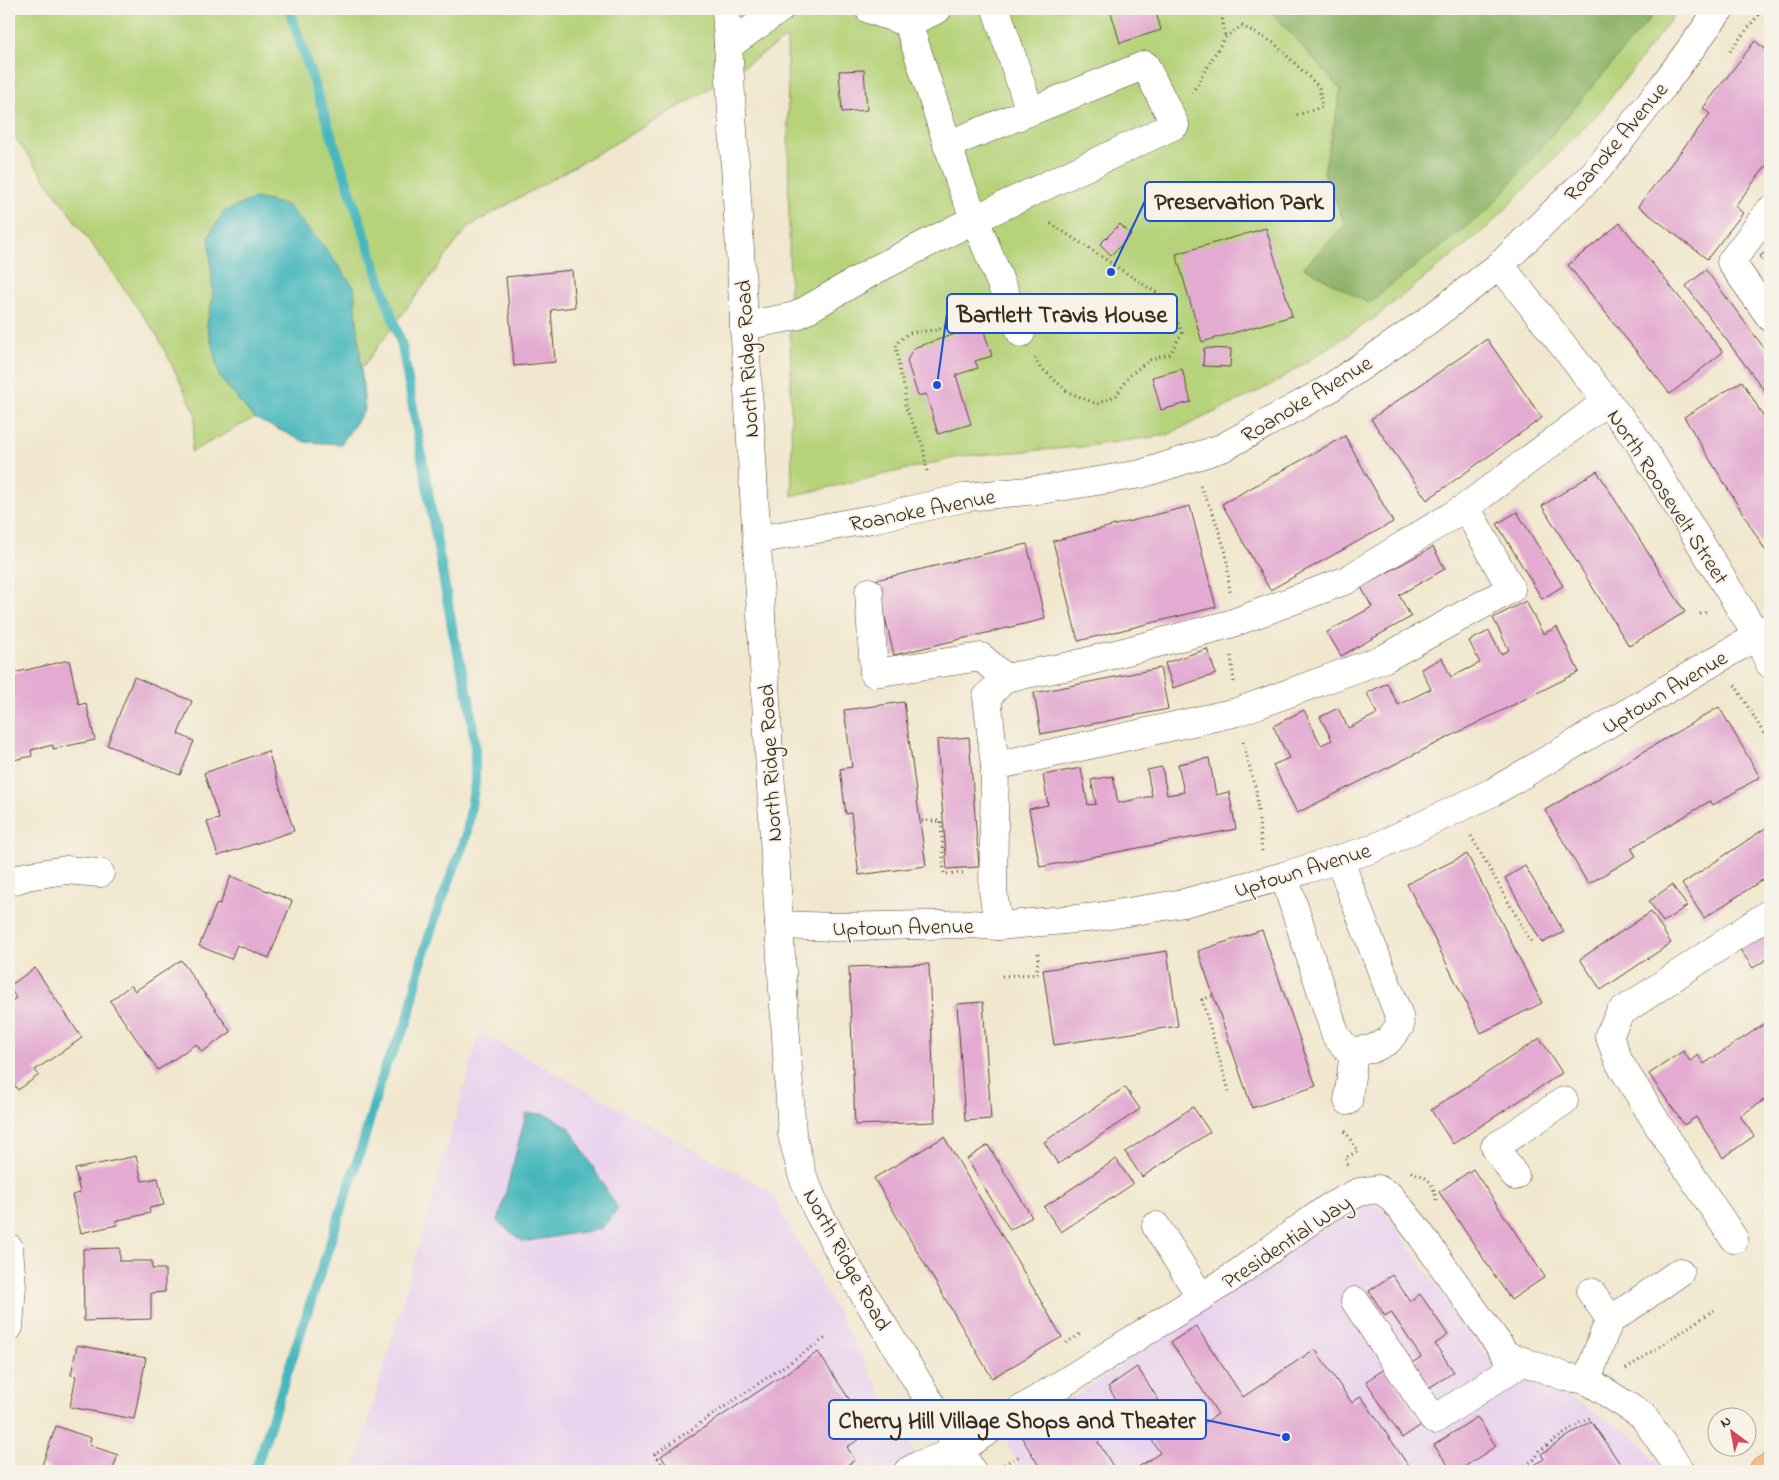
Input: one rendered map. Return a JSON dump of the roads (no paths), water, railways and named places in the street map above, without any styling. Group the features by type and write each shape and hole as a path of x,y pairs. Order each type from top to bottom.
{"main road":[{"path":"1764,1471 1770,1467"}],"street":[{"name":"North Ridge Road","path":"726,9 792,1134 802,1174 817,1210 847,1266 966,1461"},
{"path":"728,46 780,9"},
{"path":"869,9 908,23 938,9"},
{"path":"996,9 1030,111"},
{"name":"Roanoke Avenue","path":"757,540 877,518 967,497 1047,489 1141,474 1222,448 1327,390 1426,322 1500,265 1597,170 1720,9"},
{"path":"908,23 961,185 1021,333"},
{"path":"744,326 796,316 875,270 975,219 1175,125 1144,66 947,146"},
{"path":"1770,210 1732,262 1770,317"},
{"name":"North Roosevelt Street","path":"1500,265 1638,440 1764,631 1770,664"},
{"path":"998,926 993,890 995,766 987,697 1006,678 1070,666 1240,621 1346,580 1466,507 1607,401"},
{"path":"995,766 1237,712 1385,658 1511,589 1466,507"},
{"path":"869,592 874,672 981,657 1006,678"},
{"name":"Uptown Avenue","path":"779,925 836,927 970,924 998,926 1097,917 1184,903 1284,876 1372,849 1493,792 1764,631"},
{"path":"1284,876 1336,1036 1347,1049 1354,1051 1372,1049 1388,1041 1400,1026 1399,1016 1340,859"},
{"path":"9,882 27,876 66,870 100,873"},
{"path":"1734,1239 1664,1135 1624,1071 1608,1035 1620,1013 1770,913"},
{"path":"1348,1101 1354,1051"},
{"path":"1515,1176 1495,1147 1564,1101"},
{"name":"Presidential Way","path":"908,1471 919,1465 966,1461 1001,1422 1228,1280 1328,1208 1359,1192 1378,1189 1390,1196 1416,1228 1506,1355 1566,1377 1587,1380 1643,1416 1681,1471"},
{"path":"1156,1226 1201,1297"},
{"path":"9,1248 12,1286 9,1327"},
{"path":"1587,1380 1611,1320 1680,1272"},
{"path":"1591,1292 1611,1320"},
{"path":"1355,1301 1434,1420 1523,1361"}],"water":[{"path":"255,198 287,205 322,244 354,287 365,410 341,444 305,442 254,418 220,378 207,325 213,296 209,236 223,212"},
{"path":"526,1114 546,1114 569,1127 618,1209 601,1229 523,1242 498,1222"}],"waterway":[{"path":"255,1471 363,1143 384,1069 407,1023 422,959 436,915 466,837 475,783 475,745 469,699 453,632 402,346 289,9"}],"place":[{"name":"Preservation Park","path":"1111,272"},
{"name":"Bartlett Travis House","path":"937,385"},
{"name":"Cherry Hill Village Shops and Theater","path":"1286,1437"}]}
